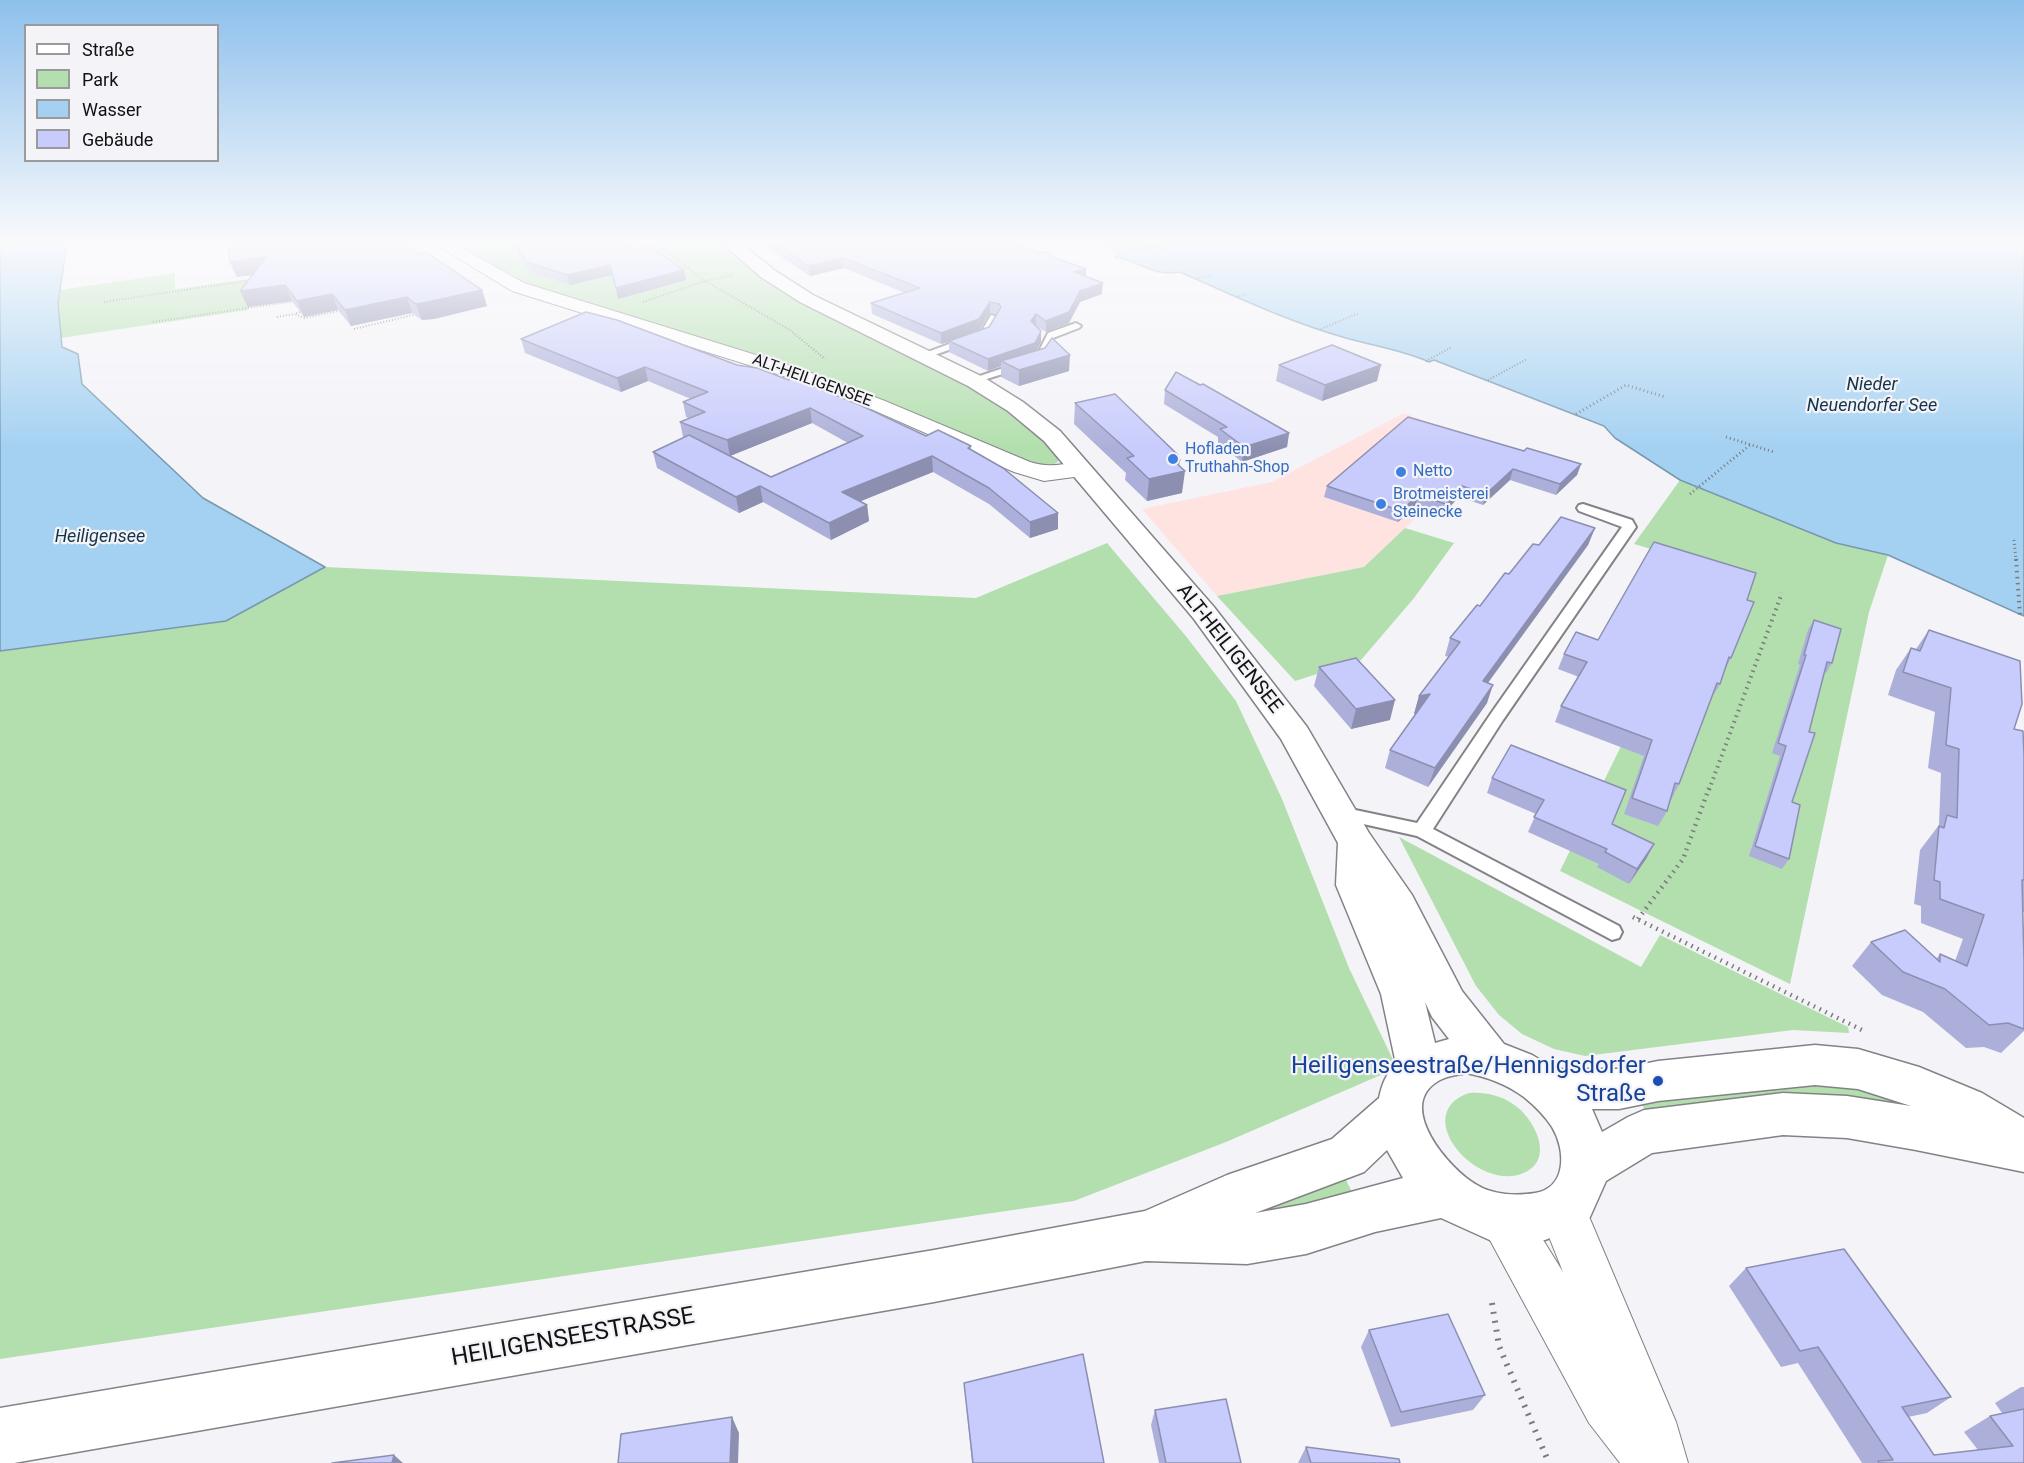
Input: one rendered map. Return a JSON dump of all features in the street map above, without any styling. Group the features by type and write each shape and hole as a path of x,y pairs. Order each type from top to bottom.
{"main road":[{"name":"ALT-HEILIGENSEE","path":"834,312 973,380 1031,417 1082,470 1204,613 1295,735 1348,828 1398,906 1447,1004 1490,1058"},
{"path":"1348,828 1355,885 1402,994 1409,1089 1399,1119 1414,1159 1446,1193 1468,1206 1502,1218 1519,1221 1546,1216 1562,1209 1581,1189 1586,1168 1584,1147 1578,1130 1560,1101 1520,1070 1490,1058 1466,1054 1446,1056 1409,1089"},
{"path":"1547,1089 1618,1089 1658,1081 1815,1065 1858,1069 1903,1081 1966,1108 2024,1144"},
{"name":"HEILIGENSEESTRASSE","path":"1146,1236 1227,1200 1347,1156 1409,1089"},
{"path":"1586,1168 1644,1132 1784,1114 1847,1117 1893,1124 2024,1152"},
{"name":"HEILIGENSEESTRASSE","path":"0,1437 934,1276 1146,1236 1247,1239 1306,1229 1375,1208 1446,1193"}],"street":[{"name":"ALT-HEILIGENSEE","path":"597,312 699,342 841,390 1022,467 1044,474 1082,470"},
{"path":"1562,1209 1645,1411 1661,1463"},
{"path":"1502,1218 1549,1295 1608,1404 1654,1463"}],"lane":[{"path":"922,356 985,334 994,317"},
{"path":"973,380 1040,358 1046,352 1048,338 1051,335 1076,326"},
{"path":"1422,831 1471,752 1576,607 1629,527 1627,523 1583,508"},
{"path":"1348,828 1422,831 1612,932"}],"path":[{"path":"153,322 217,312"},
{"path":"278,317 299,312"},
{"path":"295,314 304,318 334,312"},
{"path":"354,328 394,321 423,312"},
{"path":"606,315 614,312"},
{"path":"759,312 790,330 825,359"},
{"path":"1321,329 1359,313"},
{"path":"385,315 394,321"},
{"path":"1426,361 1452,347"},
{"path":"1488,380 1527,359"},
{"path":"1576,414 1626,385 1665,397"},
{"path":"1726,437 1774,452"},
{"path":"1690,494 1750,445"},
{"path":"2014,540 2020,615"},
{"path":"1637,919 1683,859 1782,593"},
{"path":"1627,914 1873,1035"},
{"path":"1492,1303 1499,1346 1549,1463"}],"shaded area":[{"path":"1404,413 1491,447 1364,567 1217,596 1142,509 1272,482"}],"green space":[{"path":"59,312 233,312 61,338"},
{"path":"597,312 820,312 957,379 1002,406 1027,426 1058,457 1058,462 1048,468 1039,468 924,419"},
{"path":"1680,480 1751,509 1887,536 1888,555 1869,612 1790,984 1560,871 1709,566 1634,544"},
{"path":"1405,528 1454,543 1414,598 1361,660 1295,681 1217,596 1364,567"},
{"path":"1107,543 1185,635 1236,701 1282,799 1349,968 1397,1068 1226,1142 1074,1201 0,1359 0,651 226,621 325,567 976,598"},
{"path":"1399,837 1641,967 1660,935 1848,1027 1849,1033 1793,1030 1585,1056 1554,1049 1522,1034 1499,1015 1476,986"},
{"path":"1850,1082 1949,1114 1651,1119 1639,1100"},
{"path":"1469,1093 1503,1098 1529,1119 1539,1140 1540,1150 1538,1160 1532,1168 1521,1174 1503,1176 1485,1171 1468,1161 1455,1147 1447,1132 1446,1116 1452,1103"},
{"path":"1343,1174 1354,1196 1282,1217 1244,1212"}],"water":[{"name":"Heiligensee","path":"0,312 59,312 62,347 78,354 82,384 203,498 325,567 226,621 0,651"},
{"name":"Nieder Neuendorfer See","path":"1273,312 2024,312 2024,616 1888,555 1836,543 1680,480 1615,438 1604,426 1434,360 1429,362 1409,354 1346,338"}],"building":[{"path":"585,312 617,320 737,365 757,368 789,380 790,377 860,405 926,436 938,430 971,446 968,448 1003,468 1058,513 1030,522 989,488 932,456 842,492 867,505 829,523 760,486 736,497 653,452 689,435 771,477 863,436 810,408 727,440 680,422 705,412 683,402 708,392 645,367 617,378 521,339"},
{"path":"893,312 983,312 979,319 941,333"},
{"path":"998,312 1068,312 1046,321 1036,314 1031,321 1041,331 1035,343 988,359 949,341 989,327"},
{"path":"1052,338 1070,355 1019,370 1001,361 1045,348"},
{"path":"1332,345 1381,365 1325,385 1279,365"},
{"path":"1176,372 1200,385 1203,384 1289,433 1244,447 1220,429 1227,427 1165,390"},
{"path":"1115,394 1178,455 1176,456 1180,460 1175,462 1185,471 1149,479 1127,458 1134,456 1075,403"},
{"path":"1408,417 1524,451 1527,448 1581,464 1560,484 1513,469 1486,494 1462,486 1446,504 1418,495 1401,511 1327,486"},
{"path":"1561,517 1595,528 1483,681 1493,685 1435,768 1390,750 1430,694 1419,696 1460,642 1450,638 1477,605 1480,606 1505,573 1509,574 1533,544 1539,545"},
{"path":"1654,542 1756,573 1747,600 1754,602 1731,658 1729,657 1720,684 1717,683 1679,784 1675,783 1667,811 1632,798 1652,740 1561,706 1587,662 1564,654 1576,632 1598,640"},
{"path":"1814,620 1841,629 1832,663 1827,662 1809,732 1815,733 1792,802 1800,805 1789,859 1755,846 1786,746 1778,743 1806,655 1804,655"},
{"path":"1929,630 2020,661 2022,704 2014,729 2023,731 2024,756 2024,880 2022,880 2024,1029 2008,1023 1989,1025 1945,989 1903,972 1871,942 1905,930 1940,962 1940,954 1967,966 1984,915 1940,899 1940,882 1934,880 1939,826 1944,828 1947,815 1957,818 1959,749 1946,745 1951,688 1903,672 1911,648 1920,651"},
{"path":"1356,658 1395,700 1356,709 1319,667"},
{"path":"1511,745 1626,790 1612,824 1654,844 1637,869 1605,852 1607,849 1534,817 1544,800 1492,778"},
{"path":"1844,1249 1951,1397 1902,1407 1934,1455 2013,1446 1990,1416 2024,1409 2024,1463 1879,1463 1878,1461 1893,1460 1818,1347 1800,1351 1746,1268"},
{"path":"1448,1314 1485,1395 1401,1412 1369,1330"},
{"path":"1083,1354 1104,1463 973,1463 964,1383"},
{"path":"1226,1399 1241,1463 1166,1463 1155,1410"},
{"path":"732,1417 730,1463 618,1463 621,1434"},
{"path":"1306,1447 1399,1459 1400,1463 1311,1463"},
{"path":"394,1455 392,1463 332,1463"}],"place":[{"name":"Hofladen Truthahn-Shop","path":"1173,459"},
{"name":"Netto","path":"1401,472"},
{"name":"Brotmeisterei Steinecke","path":"1381,504"},
{"name":"Heiligenseestraße/Hennigsdorfer Straße","path":"1658,1081"}]}
